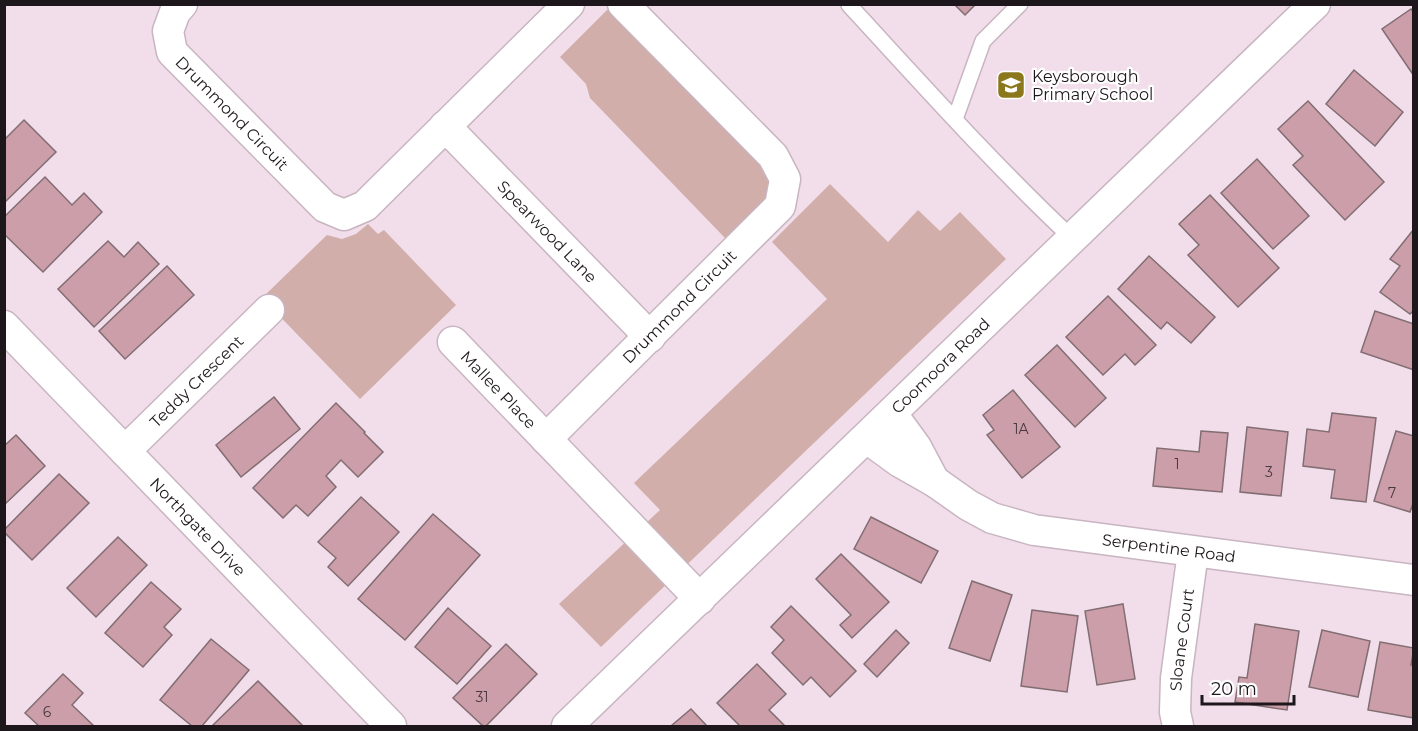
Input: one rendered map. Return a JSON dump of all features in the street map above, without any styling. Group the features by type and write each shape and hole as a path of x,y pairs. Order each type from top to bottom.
{"street":[{"name":"Drummond Circuit","path":"182,4 175,12 168,31 172,52 325,207 344,215 365,206 569,4"},
{"name":"Drummond Circuit","path":"546,439 780,206 785,179 773,156 623,4"},
{"name":"Coomoora Road","path":"567,726 1315,4"},
{"name":"Spearwood Lane","path":"445,126 650,337"},
{"name":"Teddy Crescent","path":"125,451 269,310"},
{"name":"Northgate Drive","path":"4,326 391,726"},
{"name":"Mallee Place","path":"453,342 546,439"},
{"name":"Serpentine Road","path":"892,414 916,447 935,482"},
{"name":"Serpentine Road","path":"867,438 968,506 992,518 1034,530 1413,580"},
{"path":"546,439 700,599"},
{"name":"Sloane Court","path":"1178,726 1175,712 1176,678 1193,552"}],"lane":[{"path":"955,118 983,41 1020,4"},
{"path":"849,5 1049,217 1073,239"}],"shaded area":[{"path":"607,10 632,21 729,121 779,187 725,238 590,98 586,84 560,57"},
{"path":"830,184 888,242 918,210 940,231 960,212 1006,259 601,647 559,604 660,510 634,483 827,299 772,242"},
{"path":"368,224 378,234 384,230 456,305 360,399 262,298 327,235 342,239 356,234"}],"building":[{"path":"954,4 976,4 965,15"},
{"path":"1411,9 1414,13 1414,76 1382,29"},
{"path":"1354,70 1403,112 1375,146 1326,104"},
{"path":"1308,101 1384,182 1345,220 1293,165 1303,156 1278,129"},
{"path":"24,120 56,152 4,203 4,140"},
{"path":"1257,159 1309,216 1273,249 1221,193"},
{"path":"45,177 72,205 84,193 102,212 43,272 4,234 4,217"},
{"path":"1210,195 1279,268 1238,307 1188,255 1199,245 1179,224"},
{"path":"1414,229 1414,310 1410,314 1380,292 1400,266 1390,259"},
{"path":"108,241 124,257 138,242 159,264 94,327 58,289"},
{"path":"1149,256 1215,317 1191,343 1167,322 1161,329 1118,289"},
{"path":"167,266 194,295 125,359 99,331"},
{"path":"1108,296 1156,345 1135,365 1125,354 1103,375 1066,337"},
{"path":"1375,311 1414,324 1414,370 1361,352"},
{"path":"1057,345 1106,398 1075,427 1025,375"},
{"path":"1013,390 1060,447 1022,478 987,435 994,430 983,415"},
{"path":"274,397 300,429 241,477 216,445"},
{"path":"336,403 383,452 358,477 341,460 326,476 336,487 308,516 296,505 283,518 253,488"},
{"path":"1332,413 1376,418 1366,502 1331,498 1335,470 1303,466 1307,429 1329,432"},
{"path":"1247,427 1288,432 1281,496 1240,492"},
{"path":"1201,431 1228,433 1222,492 1153,486 1157,448 1199,452"},
{"path":"1396,431 1414,436 1414,501 1410,512 1374,501"},
{"path":"16,435 45,466 4,505 4,446"},
{"path":"59,474 89,503 32,560 4,530"},
{"path":"361,497 399,532 348,586 328,567 336,558 318,542"},
{"path":"433,514 480,555 405,640 358,599"},
{"path":"871,517 938,551 921,583 854,549"},
{"path":"118,537 147,565 96,617 67,588"},
{"path":"841,554 889,602 852,638 840,625 851,615 816,579"},
{"path":"972,581 1012,595 990,661 949,648"},
{"path":"151,582 181,609 164,627 172,635 143,667 105,633"},
{"path":"1123,604 1135,679 1097,685 1085,611"},
{"path":"791,606 856,671 830,697 811,677 803,685 772,653 784,640 771,627"},
{"path":"448,608 491,646 457,684 415,647"},
{"path":"1032,610 1078,616 1067,692 1021,686"},
{"path":"1255,624 1299,631 1287,710 1235,702 1239,677 1247,678"},
{"path":"896,630 909,643 877,677 864,664"},
{"path":"1322,630 1370,641 1358,697 1309,687"},
{"path":"211,639 249,670 202,726 192,726 160,700"},
{"path":"1380,642 1414,648 1411,665 1414,665 1414,718 1368,710"},
{"path":"506,644 537,674 486,726 483,726 453,698"},
{"path":"757,664 786,694 769,710 785,726 740,726 717,703"},
{"path":"63,674 83,693 72,705 94,726 39,726 25,713"},
{"path":"258,681 303,726 212,726"},
{"path":"691,709 707,726 671,726"}],"place":[{"name":"Keysborough Primary School","path":"1011,85"}]}
